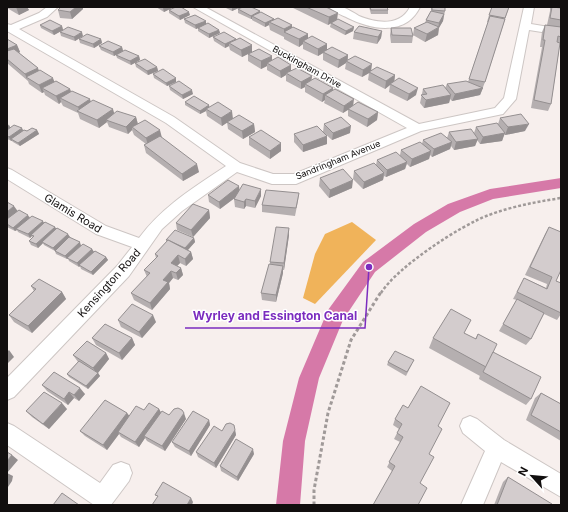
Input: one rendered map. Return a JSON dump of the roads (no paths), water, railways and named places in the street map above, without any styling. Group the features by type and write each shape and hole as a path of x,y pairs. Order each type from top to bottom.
{"street":[{"path":"9,28 43,16 53,7"},
{"name":"Buckingham Drive","path":"198,7 417,128"},
{"path":"334,7 366,22 382,25 396,24 404,20 411,15 415,7"},
{"name":"Sandringham Avenue","path":"9,28 170,120 235,166 272,179 296,179 417,128 499,111 510,100 529,7"},
{"path":"525,26 561,32"},
{"name":"Kensington Road","path":"7,391 123,271 157,225 166,216 235,166"},
{"name":"Glamis Road","path":"7,173 101,230 116,237 143,245"},
{"path":"470,426 497,447 561,486"},
{"path":"7,433 103,498 121,473"},
{"path":"472,505 497,447"}],"waterway":[{"path":"288,505 294,441 309,378 335,316 369,267 420,228 454,208 490,194 561,183"}],"place":[{"name":"Wyrley and Essington Canal","path":"369,267"}]}
